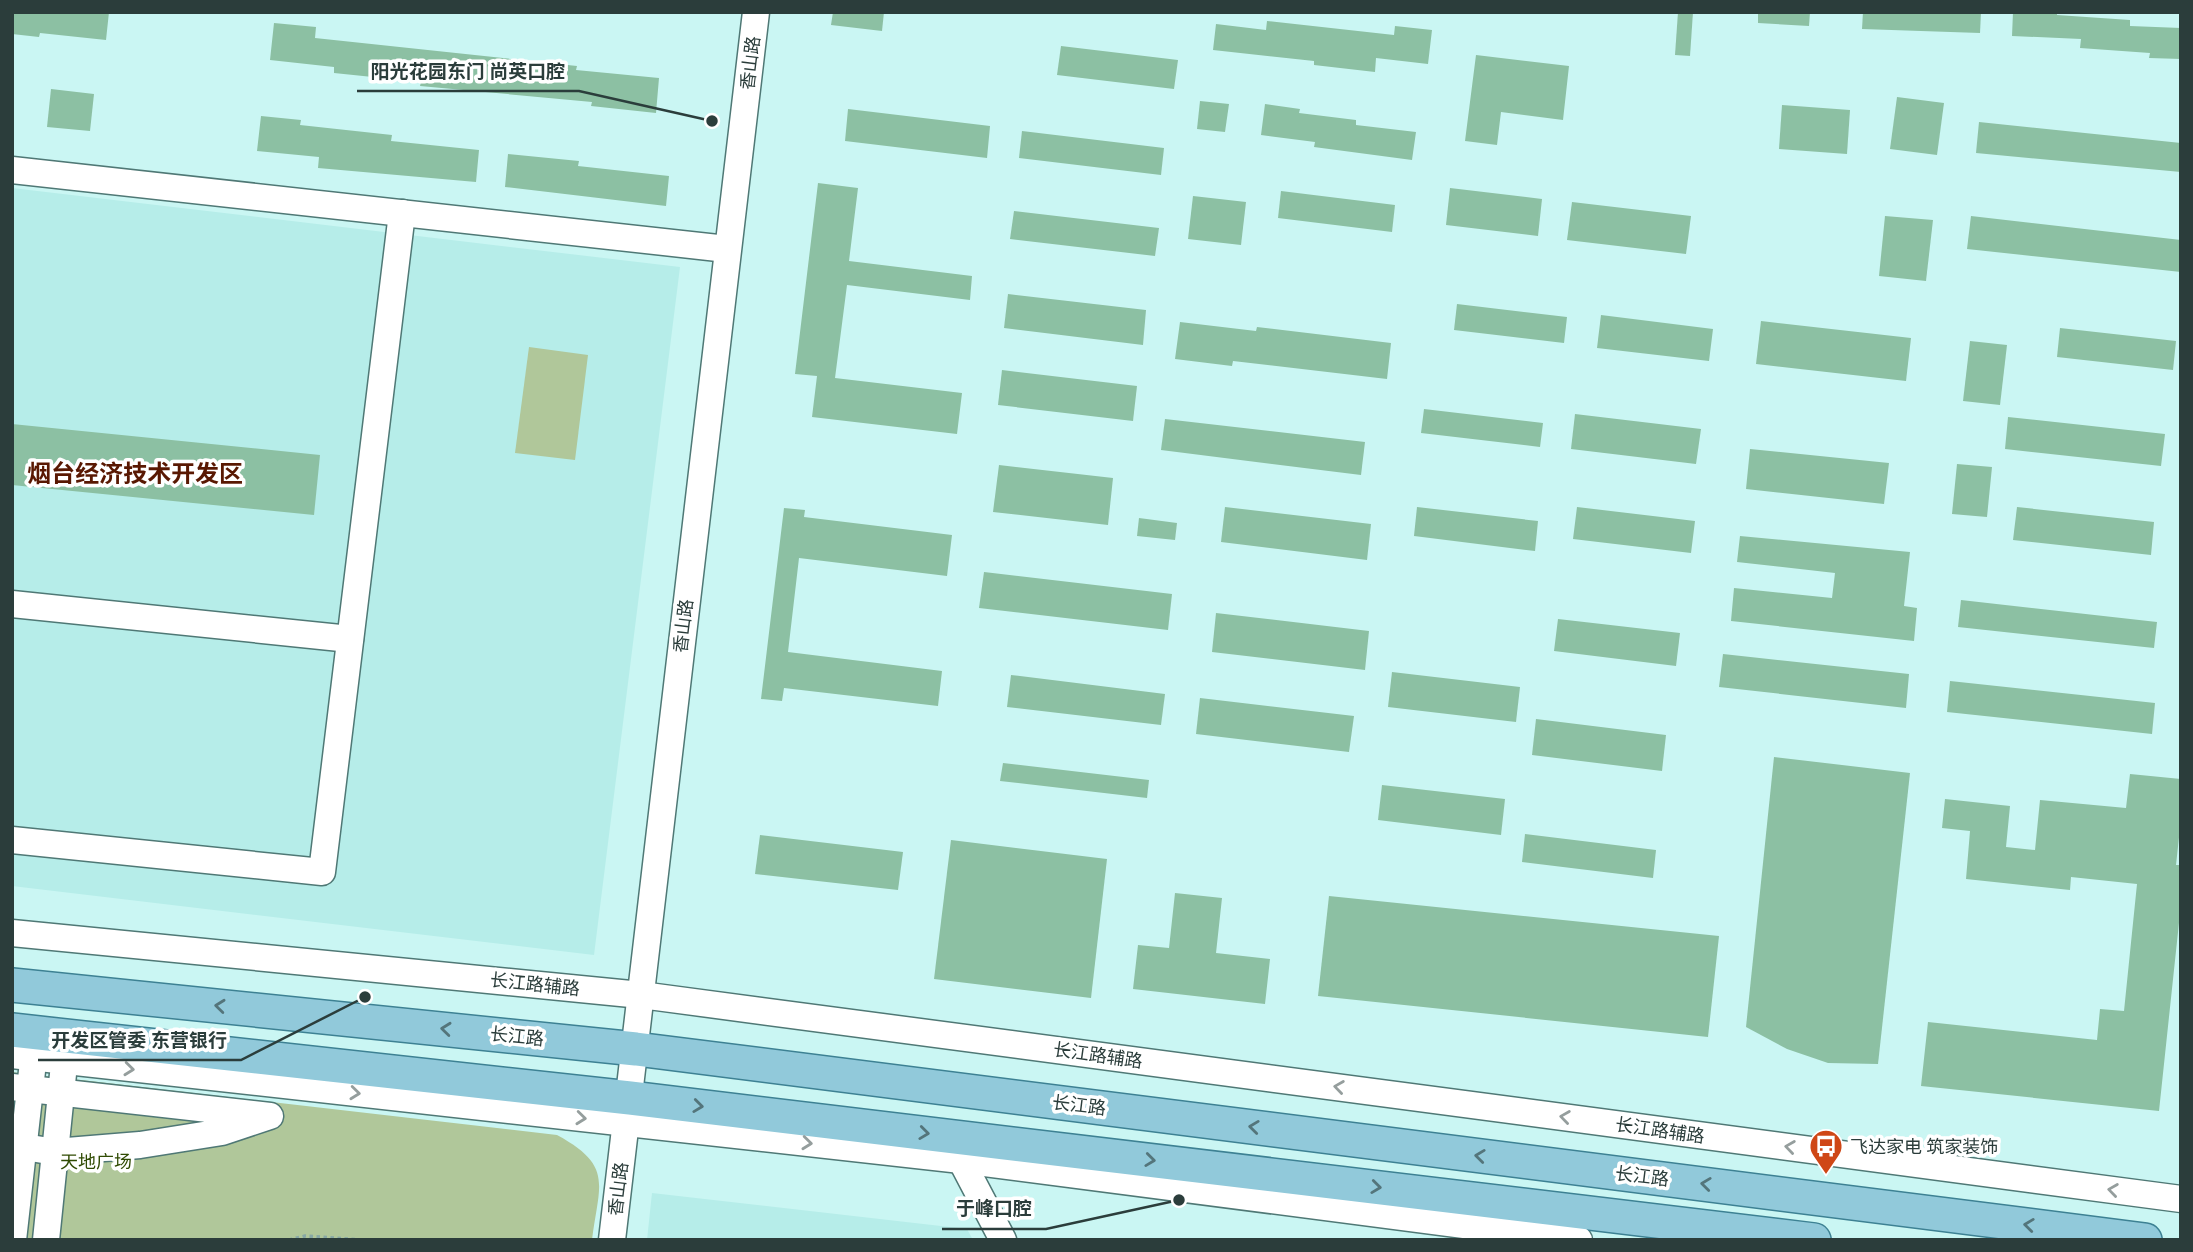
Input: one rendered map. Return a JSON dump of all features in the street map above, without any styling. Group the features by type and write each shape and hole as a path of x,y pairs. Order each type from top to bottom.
{"main road":[{"name":"长江路","path":"12,985 636,1049 2145,1240"},
{"path":"12,1030 628,1110 1814,1240"}],"street":[{"name":"香山路","path":"612,1240 756,12"},
{"path":"12,170 727,249"},
{"path":"12,840 322,872 402,213"},
{"path":"12,604 350,639"},
{"name":"长江路辅路","path":"12,933 641,995 2181,1199"},
{"path":"13,1240 23,1056 65,1062 628,1110 961,1160 1579,1240"},
{"path":"46,1240 65,1062"},
{"path":"12,1087 270,1116 222,1132 140,1145 55,1152 18,1146"},
{"path":"961,1160 1003,1240"}],"path":[{"path":"289,1240 305,1236 362,1240"}],"shaded area":[{"path":"12,188 680,267 594,955 12,886"},
{"path":"652,1193 967,1229 973,1240 647,1240"}],"green space":[{"path":"529,347 588,355 575,460 515,453"},
{"name":"天地广场","path":"12,1072 557,1135 575,1146 595,1167 599,1190 592,1240 12,1240"}],"building":[{"path":"12,12 109,12 106,40 40,33 39,37 12,34"},
{"path":"833,12 884,12 882,31 831,25"},
{"path":"1678,12 1693,12 1690,56 1675,55"},
{"path":"1758,12 1810,12 1809,26 1758,23"},
{"path":"1863,12 1981,12 1980,33 1862,29"},
{"path":"2013,12 2057,12 2057,15 2130,20 2130,26 2181,28 2181,59 2149,58 2150,53 2080,48 2081,39 2012,36"},
{"path":"1267,21 1394,35 1395,26 1432,30 1428,64 1376,58 1375,72 1314,65 1314,61 1213,50 1216,24 1266,30"},
{"path":"274,23 316,27 315,38 577,66 576,70 659,78 656,113 591,106 592,102 420,86 421,82 334,73 334,67 270,60"},
{"path":"1061,46 1178,60 1174,89 1057,75"},
{"path":"1476,55 1569,66 1563,120 1501,112 1497,145 1465,141"},
{"path":"51,89 94,94 90,131 47,127"},
{"path":"1897,97 1944,103 1937,155 1890,149"},
{"path":"1200,101 1229,104 1225,132 1197,129"},
{"path":"1265,104 1300,109 1299,113 1356,120 1356,125 1416,132 1412,160 1314,147 1315,142 1261,135"},
{"path":"1782,105 1850,110 1847,154 1779,149"},
{"path":"848,109 990,126 987,158 845,141"},
{"path":"261,116 301,120 300,125 392,135 391,141 479,150 476,182 318,168 319,157 257,151"},
{"path":"1979,122 2181,143 2181,172 1976,153"},
{"path":"1022,131 1164,148 1161,175 1019,158"},
{"path":"508,154 579,161 578,166 669,176 666,206 505,187"},
{"path":"818,183 858,188 849,261 972,276 970,300 847,285 835,378 962,393 957,434 812,417 817,376 795,374"},
{"path":"1450,188 1542,199 1538,236 1446,225"},
{"path":"1281,191 1395,205 1392,232 1278,218"},
{"path":"1193,196 1246,202 1241,245 1188,239"},
{"path":"1572,202 1691,216 1686,254 1567,240"},
{"path":"1014,211 1159,228 1155,256 1010,239"},
{"path":"1885,216 1933,220 1926,281 1879,276"},
{"path":"1971,216 2181,240 2181,272 1967,249"},
{"path":"1008,294 1146,310 1143,345 1004,328"},
{"path":"1457,304 1567,317 1564,343 1454,330"},
{"path":"1601,315 1713,329 1709,361 1597,348"},
{"path":"1761,321 1911,338 1906,381 1756,364"},
{"path":"1180,322 1256,331 1257,327 1391,343 1387,379 1233,361 1232,366 1175,359"},
{"path":"2060,328 2176,341 2173,370 2057,357"},
{"path":"1970,341 2007,345 2000,405 1963,401"},
{"path":"1002,370 1137,386 1133,421 998,405"},
{"path":"1424,409 1543,423 1540,447 1421,433"},
{"path":"1575,414 1701,429 1696,464 1571,449"},
{"path":"2008,417 2165,434 2161,466 2005,449"},
{"path":"1165,419 1365,442 1361,475 1161,450"},
{"path":"12,424 320,455 314,515 12,485"},
{"path":"1750,449 1889,463 1884,504 1746,489"},
{"path":"1957,464 1992,467 1987,517 1952,514"},
{"path":"999,465 1113,478 1108,525 993,512"},
{"path":"1225,507 1371,524 1367,560 1221,542"},
{"path":"1417,507 1538,521 1535,551 1414,536"},
{"path":"1577,507 1695,521 1691,553 1573,539"},
{"path":"2017,507 2154,522 2151,555 2013,540"},
{"path":"784,508 805,510 804,517 952,535 947,576 799,558 788,652 942,671 938,706 784,688 782,701 761,699"},
{"path":"1139,518 1177,523 1175,540 1137,536"},
{"path":"1740,536 1910,552 1904,606 1917,608 1914,641 1731,621 1734,588 1832,598 1835,573 1737,562"},
{"path":"984,572 1172,594 1168,630 979,608"},
{"path":"1961,600 2157,622 2154,648 1958,627"},
{"path":"1216,613 1369,631 1365,670 1212,652"},
{"path":"1558,619 1680,633 1676,666 1554,651"},
{"path":"1723,654 1909,674 1906,708 1719,687"},
{"path":"1392,672 1520,687 1516,722 1388,707"},
{"path":"1011,675 1165,694 1161,725 1007,707"},
{"path":"1950,681 2155,703 2152,734 1947,712"},
{"path":"1200,698 1354,716 1349,752 1196,734"},
{"path":"1536,719 1666,735 1662,771 1532,755"},
{"path":"1774,757 1910,773 1878,1064 1828,1063 1787,1049 1746,1027"},
{"path":"1003,763 1149,780 1147,798 1000,781"},
{"path":"2130,774 2181,779 2181,819 2176,865 2181,865 2181,904 2159,1111 1921,1086 1928,1022 2097,1040 2100,1009 2124,1011 2137,884 2071,877 2070,890 1966,879 1970,831 1942,828 1945,799 2010,806 2006,847 2035,850 2040,800 2126,808"},
{"path":"1382,785 1505,799 1501,835 1378,820"},
{"path":"1525,834 1656,850 1653,878 1522,862"},
{"path":"760,835 903,852 898,890 755,874"},
{"path":"951,840 1107,859 1091,998 934,979"},
{"path":"1175,893 1222,898 1216,953 1270,959 1265,1004 1133,989 1138,945 1169,948"},
{"path":"1329,896 1719,936 1708,1037 1318,996"}],"place":[{"name":"阳光花园东门 尚英口腔","path":"712,121"},
{"name":"开发区管委 东营银行","path":"365,997"},
{"name":"飞达家电 筑家装饰","path":"1826,1176"},
{"name":"于峰口腔","path":"1179,1200"}],"district":[{"name":"烟台经济技术开发区","path":"135,473"}]}
